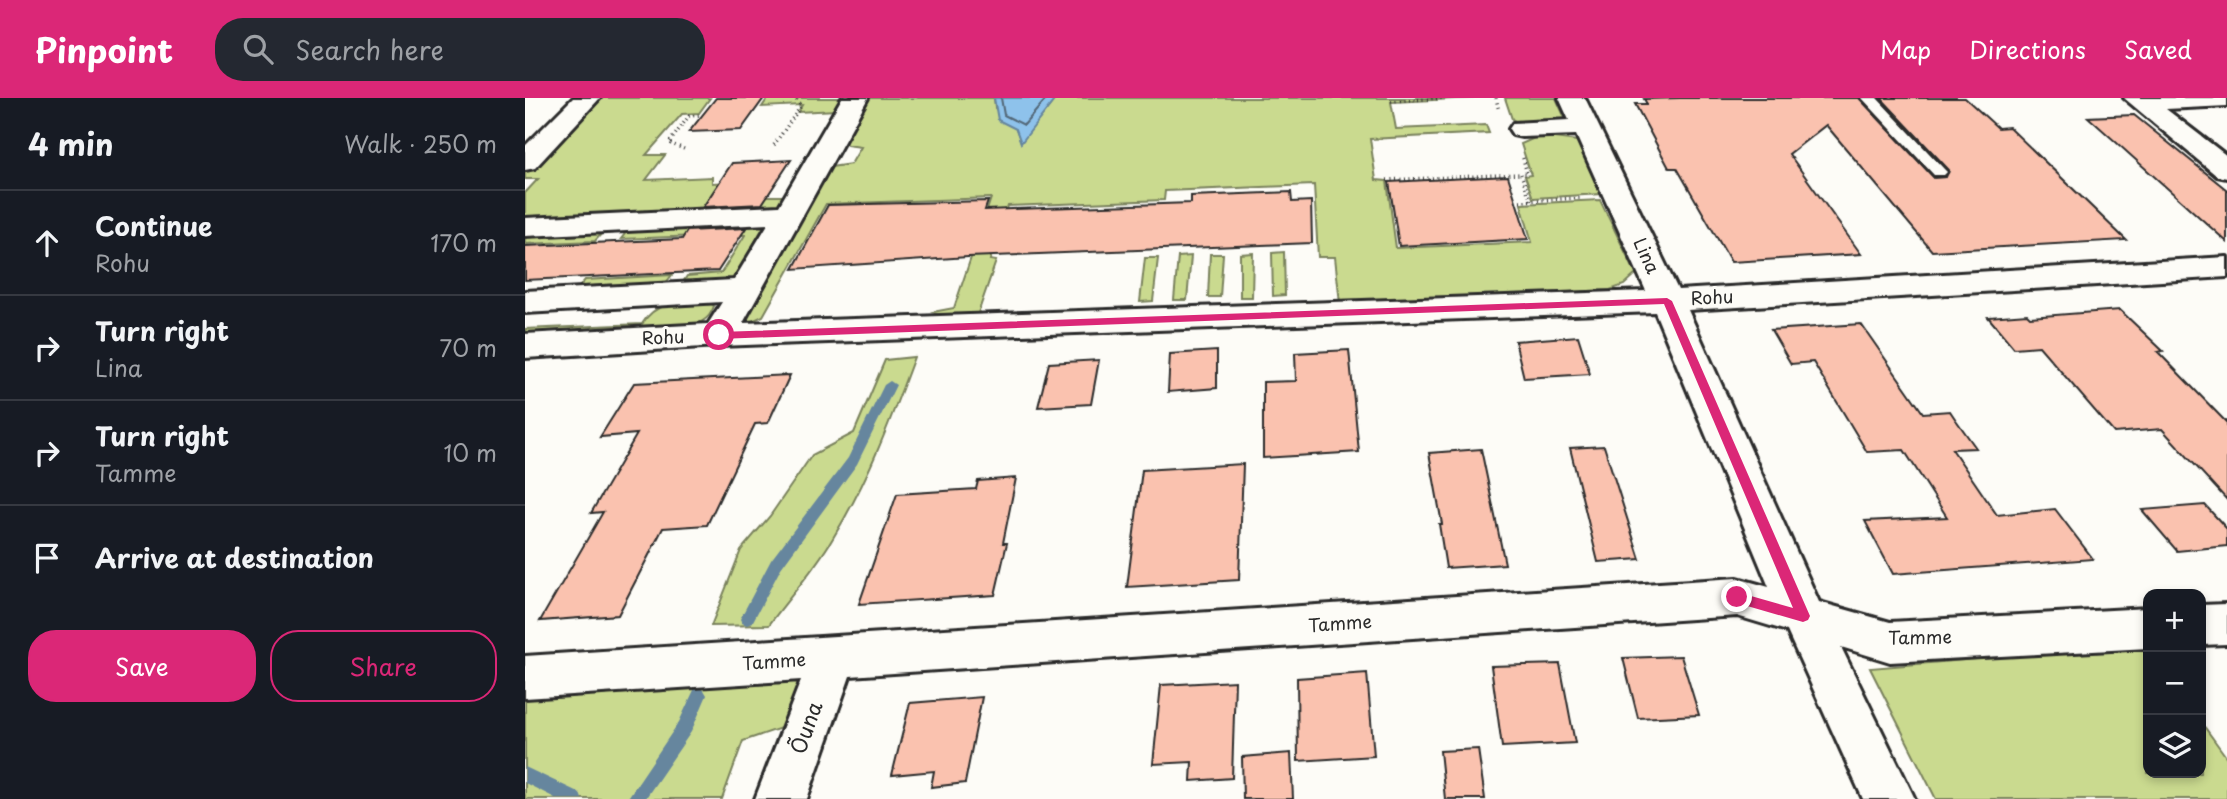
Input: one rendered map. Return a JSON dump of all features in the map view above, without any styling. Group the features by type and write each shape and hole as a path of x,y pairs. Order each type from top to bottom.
{"street":[{"path":"525,162 587,98"},
{"path":"719,335 855,98"},
{"path":"2139,100 2227,98"},
{"path":"2139,100 2227,170"},
{"path":"1521,139 1579,112"},
{"name":"Lina","path":"1579,112 1667,301 1803,616 1889,799"},
{"path":"525,227 789,214"},
{"name":"Rohu","path":"525,346 719,335 1667,301 2227,267"},
{"path":"525,302 746,290"},
{"name":"Tamme","path":"525,677 1737,597 1890,642 2143,628"},
{"path":"2206,625 2227,624"},
{"name":"Õuna","path":"781,799 833,658"}],"lane":[{"path":"1869,98 1939,172"}],"path":[{"path":"775,145 801,106 795,98"},
{"path":"1391,101 1448,98"},
{"path":"684,149 669,143 689,116 702,115"},
{"path":"1387,180 1527,174 1521,139"},
{"path":"1521,174 1531,201"},
{"path":"1520,201 1618,196"}],"green space":[{"path":"595,98 710,98 699,113 682,114 646,155 665,155 646,180 712,177 712,183 745,181 737,196 782,196 782,203 777,209 525,223 525,193 538,179 525,179 525,171"},
{"path":"768,98 844,98 837,110 798,112 802,105 762,107"},
{"path":"860,98 994,98 995,108 1016,129 1021,142 1056,98 1476,98 1391,102 1396,129 1486,125 1489,133 1370,139 1376,180 1387,181 1396,248 1532,242 1521,204 1600,200 1636,274 1624,285 1610,290 1340,303 1335,257 1318,257 1314,185 1165,191 1164,200 1008,206 990,260 996,261 976,319 948,320 933,312 954,308 991,198 826,204 763,316 739,327 825,171 831,167 851,164 861,147 847,145 842,141 859,115"},
{"path":"1505,98 1556,98 1565,118 1562,122 1519,123 1512,119"},
{"path":"1539,136 1577,141 1601,194 1533,198 1525,176 1531,175 1521,144"},
{"path":"765,224 736,276 725,283 679,288 687,276 721,273 745,235 716,235 722,227"},
{"path":"706,227 699,236 621,239 628,230"},
{"path":"603,232 595,241 525,244 525,235"},
{"path":"1284,252 1285,295 1273,296 1272,253"},
{"path":"1253,253 1252,297 1240,297 1240,254"},
{"path":"1210,254 1223,254 1220,297 1208,297"},
{"path":"1191,256 1187,300 1174,300 1178,257"},
{"path":"1145,258 1158,258 1153,301 1140,302"},
{"path":"672,275 661,289 574,293 585,280"},
{"path":"706,299 714,306 709,316 697,324 681,329 525,338 525,329 642,324 662,306 679,301"},
{"path":"914,357 868,472 846,516 810,572 769,625 711,626 741,550 770,516 812,455 854,433 885,360"},
{"path":"2143,645 2143,778 2206,778 2206,729 2227,758 2227,799 1936,799 1870,668"},
{"path":"806,669 784,727 743,741 722,799 525,799 525,688"}],"water":[{"path":"994,98 1056,98 1021,143 1016,129 998,120"}],"building":[{"path":"716,98 764,98 741,130 689,132"},
{"path":"1859,98 1934,178 1946,177 1949,170 1881,98 1965,98 1998,128 2009,127 2126,240 1932,251 1826,125 1789,154 1861,254 1731,262 1677,168 1669,168 1635,104 1647,104 1644,99"},
{"path":"2134,115 2227,190 2227,242 2088,117"},
{"path":"791,160 762,204 703,207 732,163"},
{"path":"1508,176 1528,239 1399,246 1389,182"},
{"path":"1291,192 1292,202 1311,201 1312,243 968,257 793,269 828,205 988,201 985,210 1191,203 1191,196"},
{"path":"746,228 718,271 525,280 525,246 682,239 687,231"},
{"path":"2120,310 2163,351 2158,352 2227,423 2227,500 2162,429 2114,433 2039,346 2014,348 1988,317 2027,314 2030,317"},
{"path":"1861,324 1923,413 1950,411 1976,448 1952,449 1997,515 2055,509 2093,559 1893,574 1865,521 1947,517 1904,450 1867,452 1813,362 1791,364 1771,330"},
{"path":"1578,336 1590,374 1524,378 1515,341"},
{"path":"1349,350 1359,452 1263,458 1263,382 1296,381 1295,353"},
{"path":"1217,351 1217,388 1168,392 1170,354"},
{"path":"1099,360 1091,404 1038,407 1049,363"},
{"path":"790,375 768,423 755,424 707,525 663,528 618,615 540,621 603,512 591,513 637,434 600,437 634,383"},
{"path":"1604,446 1640,559 1598,562 1570,448"},
{"path":"1481,449 1505,564 1446,568 1439,524 1442,524 1429,453"},
{"path":"1243,464 1239,580 1127,587 1142,470"},
{"path":"1016,478 1003,543 1007,543 995,595 859,604 897,494 976,489 978,481"},
{"path":"2205,505 2227,529 2227,546 2177,551 2142,510"},
{"path":"1681,656 1699,715 1638,718 1623,658"},
{"path":"1560,664 1575,743 1502,747 1491,666"},
{"path":"1367,673 1374,756 1298,761 1297,678"},
{"path":"1235,681 1232,778 1191,781 1192,762 1153,764 1161,685"},
{"path":"982,697 965,783 931,787 934,771 892,775 910,703"},
{"path":"1478,749 1485,799 1445,799 1440,751"},
{"path":"1291,753 1293,799 1243,799 1242,757"}],"waterway":[{"path":"747,619 776,564 853,461 890,385"},
{"path":"635,799 685,727 699,695"},
{"path":"525,775 574,799"}],"route":[{"path":"719,335 1667,301 1803,616 1737,597"}]}
